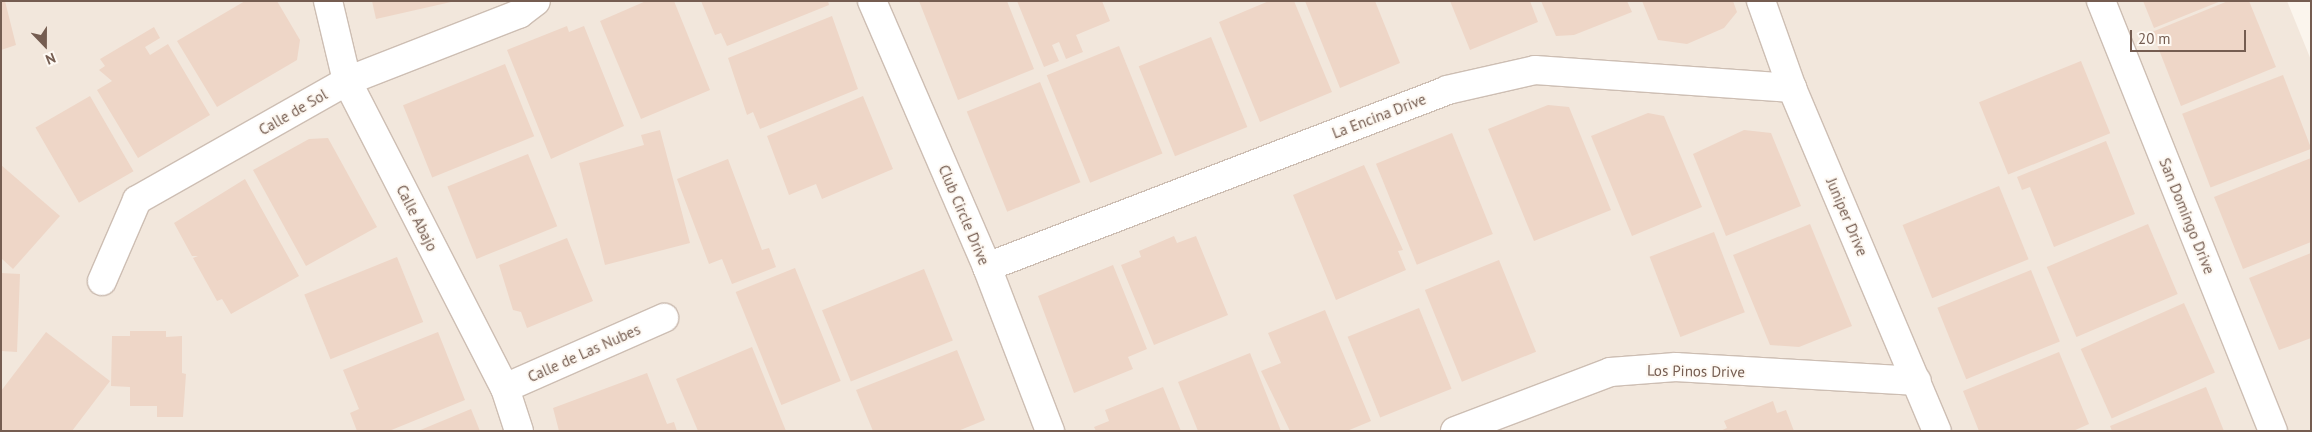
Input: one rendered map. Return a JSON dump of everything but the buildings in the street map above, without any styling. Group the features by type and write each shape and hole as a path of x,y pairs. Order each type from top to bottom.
{"street":[{"name":"Calle Abajo","path":"328,1 347,81 505,388 519,431"},
{"name":"Calle de Sol","path":"102,281 138,200 347,81 519,14 536,1"},
{"name":"Club Circle Drive","path":"872,1 987,267 1050,431"},
{"name":"Juniper Drive","path":"1761,1 1792,88 1937,431"},
{"name":"San Domingo Drive","path":"2101,1 2272,431"},
{"name":"La Encina Drive","path":"987,267 1447,90 1535,70 1792,88"},
{"name":"Calle de Las Nubes","path":"505,388 664,318"},
{"name":"Los Pinos Drive","path":"1455,431 1610,372 1676,367 1917,381"}],"shaded area":[{"path":"1,1 2287,1 2311,60 2311,431 1,431"}]}
